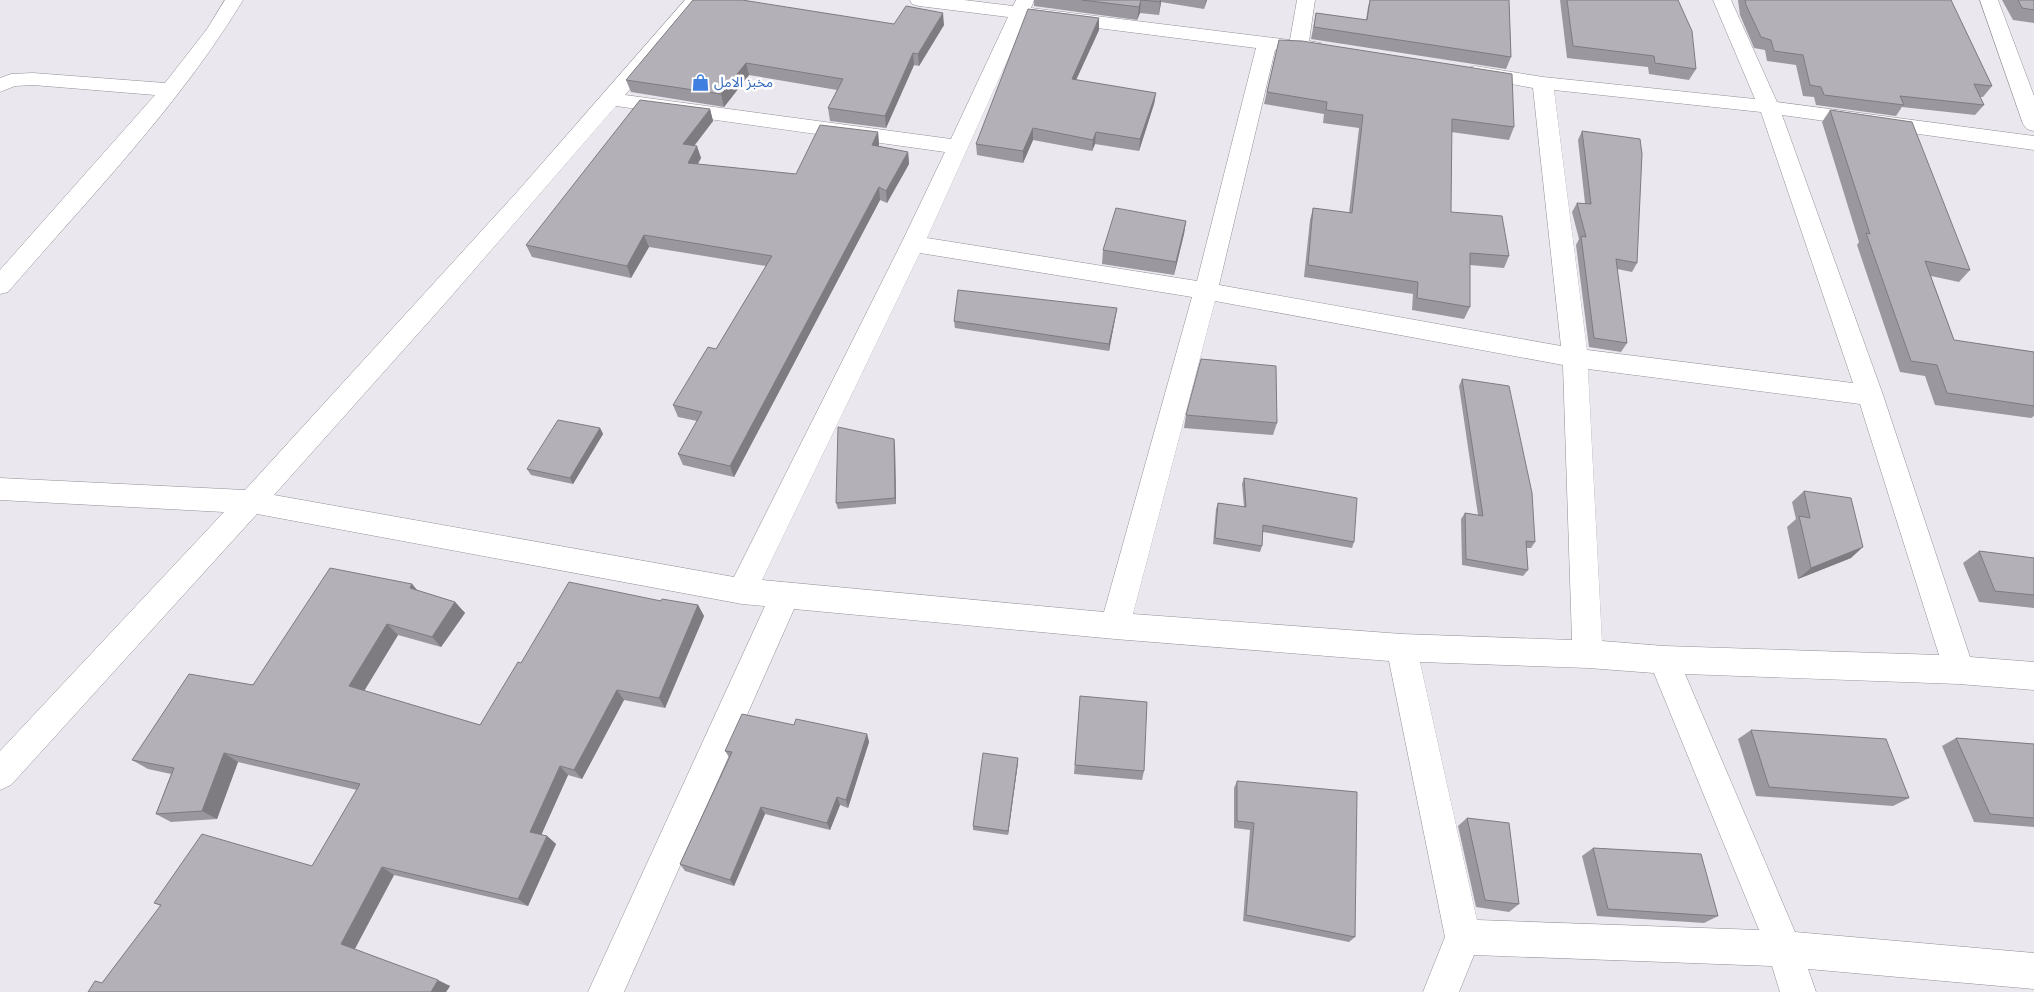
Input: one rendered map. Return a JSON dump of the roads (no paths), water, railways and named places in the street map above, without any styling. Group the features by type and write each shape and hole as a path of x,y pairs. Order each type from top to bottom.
{"street":[{"path":"0,286 171,90 215,31 234,0"},
{"path":"0,774 251,502 611,100 695,0"},
{"path":"919,0 1022,7 1267,44 1299,45 1328,50"},
{"path":"1299,45 1306,0"},
{"path":"1722,0 1769,107 1870,395 1959,670"},
{"path":"1988,0 2034,124"},
{"path":"742,591 913,244 1022,7"},
{"path":"1115,626 1206,291 1267,44"},
{"path":"1455,69 1543,83 1769,107 2034,143"},
{"path":"0,86 11,80 33,79 171,90"},
{"path":"1543,83 1575,358 1588,654"},
{"path":"611,100 959,147"},
{"path":"913,244 1206,291 1575,358 1870,395"},
{"path":"0,489 251,502 742,591 1115,626 1402,648 1588,654 1664,660 1959,670 2034,676"},
{"path":"606,992 785,595"},
{"path":"1402,648 1463,937 1441,992"},
{"path":"1664,660 1784,949 1798,992"},
{"path":"1463,937 1784,949 2034,971"}],"place":[{"name":"مخبز الامل","path":"700,82"}]}
